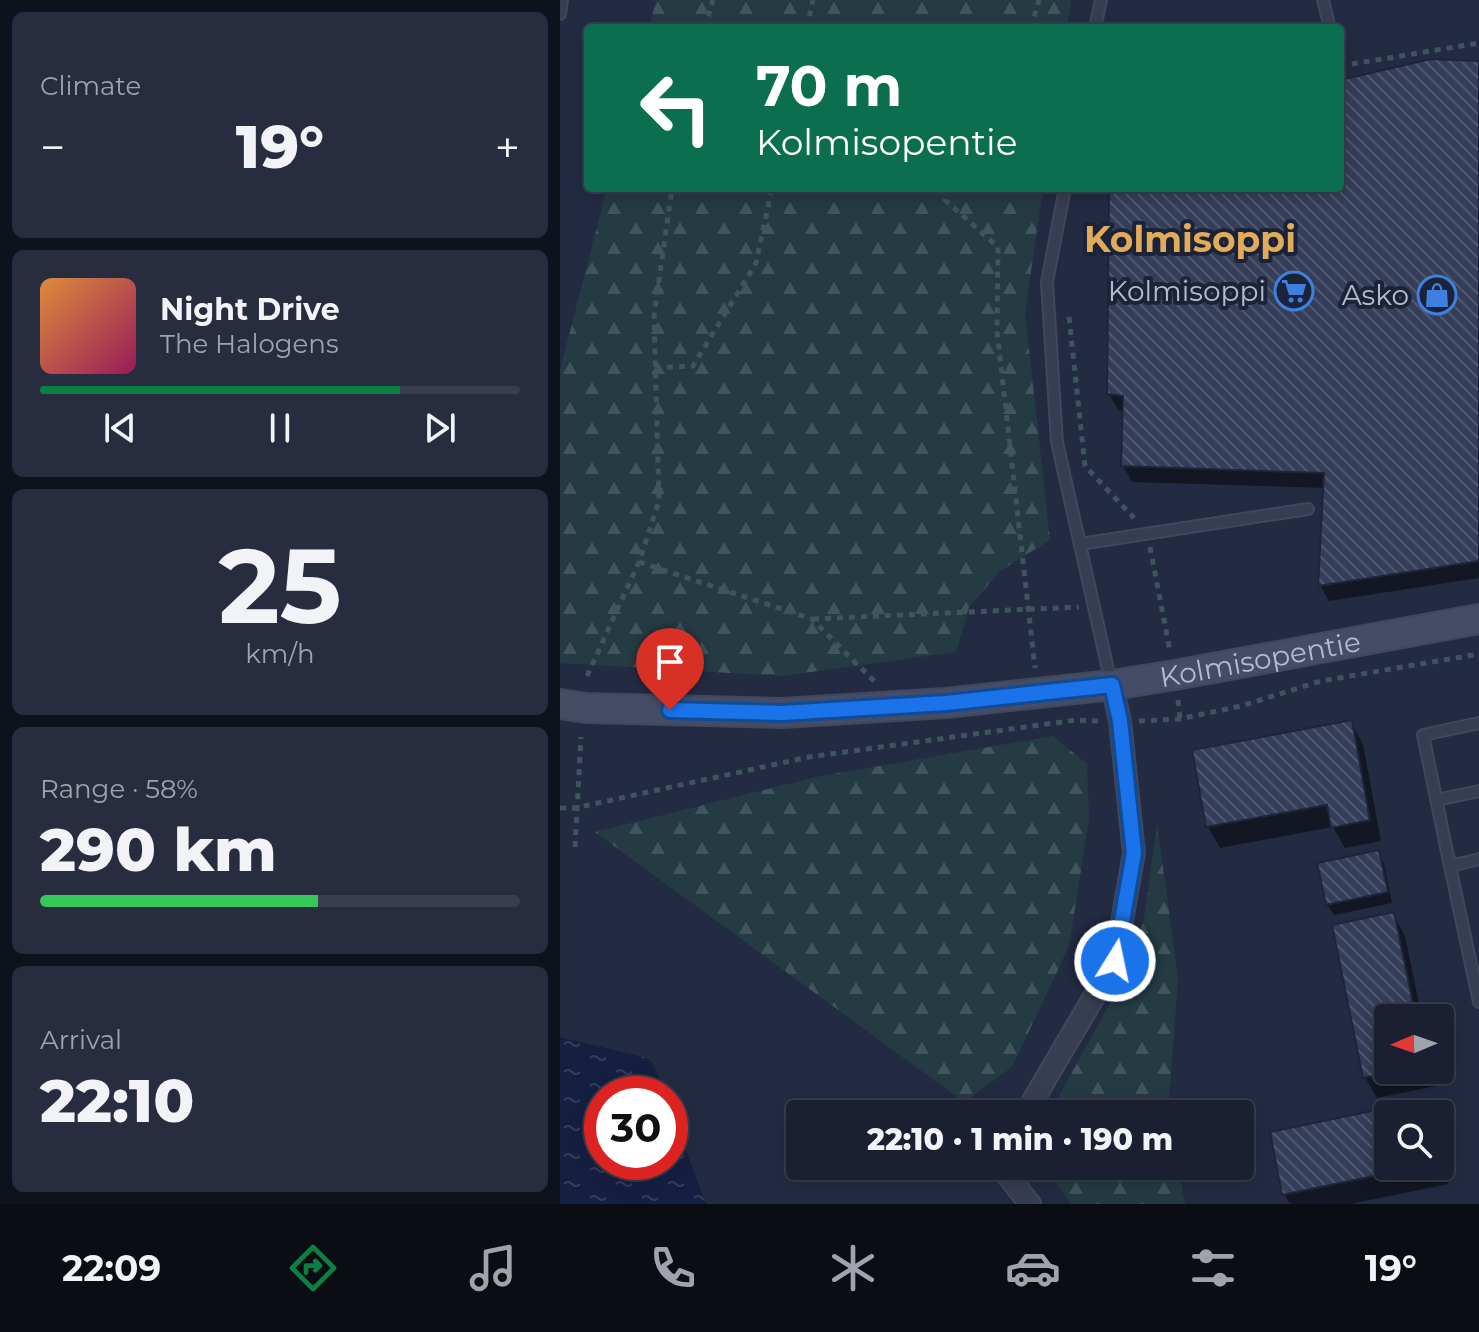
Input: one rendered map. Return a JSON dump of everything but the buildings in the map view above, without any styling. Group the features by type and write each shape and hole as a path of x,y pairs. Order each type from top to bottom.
{"main road":[{"name":"Kolmisopentie","path":"560,704 586,708 782,713 900,706 1112,685 1479,619"}],"street":[{"path":"1033,1100 1115,961 1134,853 1120,721 1112,685"},
{"path":"1011,1180 1030,1204"}],"lane":[{"path":"560,14 562,0"},
{"path":"1096,24 1101,0"},
{"path":"1323,0 1329,24"},
{"path":"1064,192 1047,282 1057,442 1112,685"},
{"path":"1080,544 1308,509"},
{"path":"1479,723 1423,735 1479,1002"},
{"path":"1436,800 1479,791"},
{"path":"1450,866 1479,859"}],"path":[{"path":"706,24 713,0"},
{"path":"808,24 813,0"},
{"path":"1032,24 1039,0"},
{"path":"1344,65 1479,43"},
{"path":"587,676 639,562 659,501 654,316 671,192"},
{"path":"655,368 693,366 756,263 771,192"},
{"path":"948,192 945,200 998,247 997,331 1038,693"},
{"path":"1069,314 1085,466 1147,532 1175,675 1180,719"},
{"path":"639,562 812,619 1094,606"},
{"path":"812,619 900,706"},
{"path":"560,808 575,808 809,757 1076,720 1180,719 1241,706 1321,681 1479,654"},
{"path":"575,847 581,737"}],"green space":[{"path":"656,0 1071,0 1068,24 650,24"},
{"path":"606,192 1042,192 1025,313 1050,540 1000,571 969,607 956,652 782,676 560,663 560,370"},
{"path":"1053,736 1087,764 1089,819 1069,946 1012,1067 967,1100 961,1100 595,832 821,776"},
{"path":"1157,823 1178,979 1169,1100 1057,1100 1113,998 1144,920"},
{"path":"1054,1180 1181,1180 1185,1204 1071,1204"}],"water":[{"path":"560,1037 651,1059 658,1076 584,1076 584,1180 688,1180 688,1156 706,1204 560,1204"}],"place":[{"name":"Kolmisoppi","path":"1294,291"},
{"name":"Asko","path":"1437,295"}],"district":[{"name":"Kolmisoppi","path":"1190,239"}],"route":[{"path":"670,710 782,713 946,703 1112,685 1120,721 1134,853 1115,961"}]}
